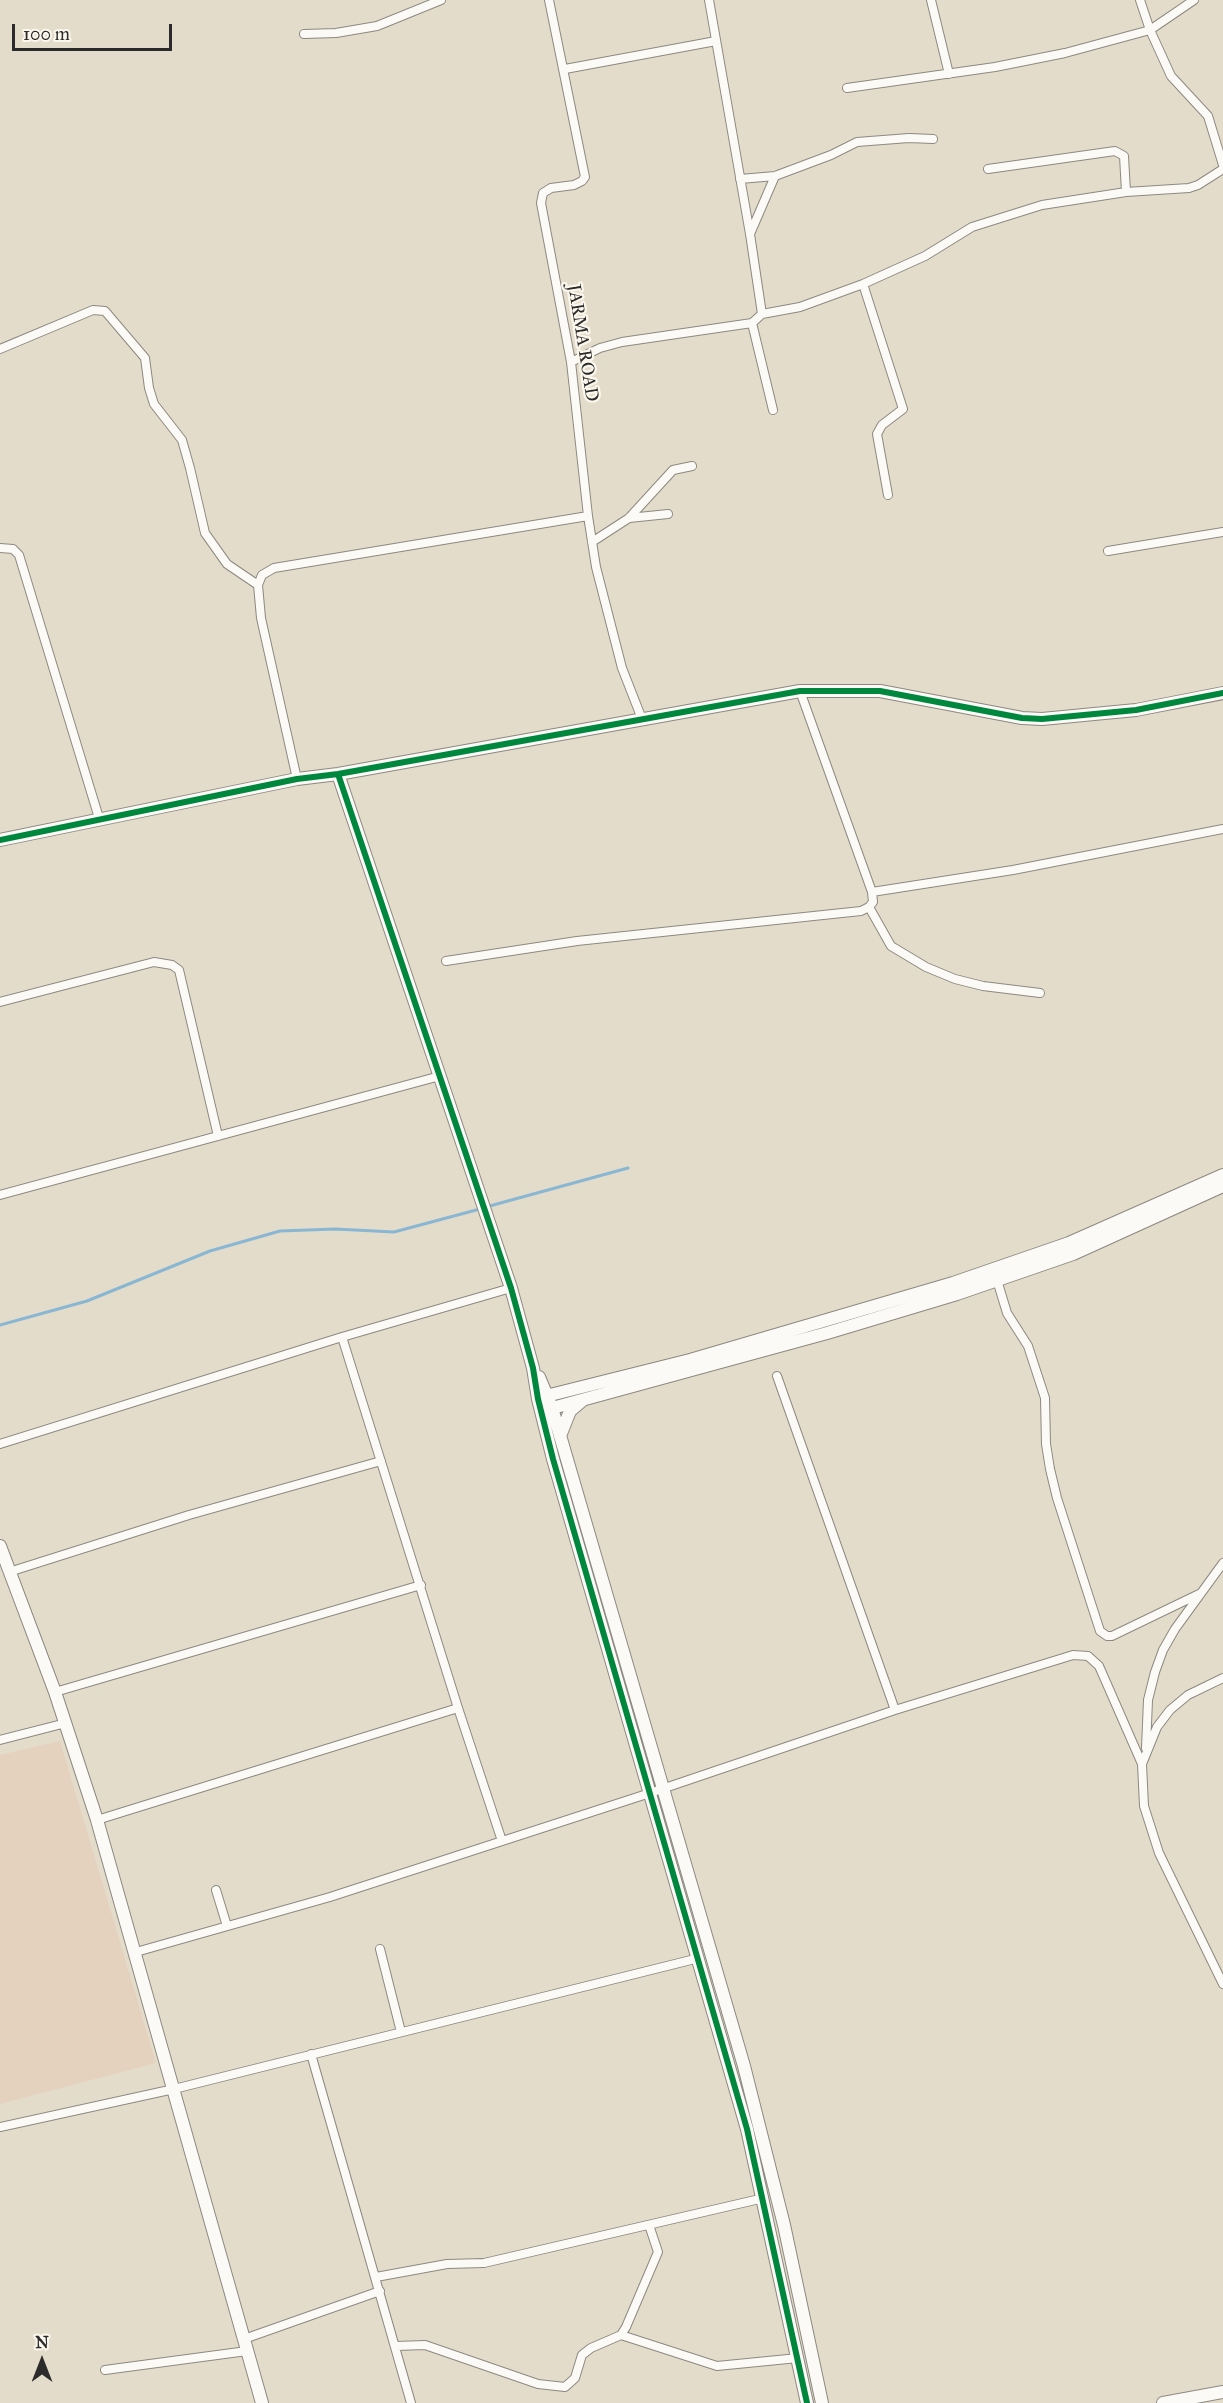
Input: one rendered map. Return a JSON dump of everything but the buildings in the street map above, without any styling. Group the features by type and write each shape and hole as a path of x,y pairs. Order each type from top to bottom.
{"street":[{"path":"304,34 336,33 377,26 429,2 441,0"},
{"name":"JARMA ROAD","path":"549,0 565,69 585,177 574,185 551,188 543,193 541,203 571,362 588,516 604,604 622,668 642,719"},
{"path":"709,0 762,314"},
{"path":"931,0 950,74"},
{"path":"571,362 600,348 622,342 752,323 762,314 800,307 863,284 925,256 972,227 1042,205 1126,192 1189,188 1198,185 1223,167 1208,116 1171,76 1150,30 1140,0"},
{"path":"847,88 950,74 1065,53 1150,30 1194,0"},
{"path":"565,69 716,41"},
{"path":"740,179 775,176 831,155 857,142 909,138 933,139"},
{"path":"988,169 1114,151 1124,156 1126,192"},
{"path":"750,234 775,176"},
{"path":"863,284 903,409 882,425 877,434 888,495"},
{"path":"0,349 93,310 105,311 145,358 149,388 154,404 182,440 205,533 227,564 258,585"},
{"path":"752,323 773,410"},
{"path":"592,542 628,518 673,470 692,466"},
{"path":"628,518 668,514"},
{"path":"297,779 261,618 258,585 262,575 274,567 588,516"},
{"path":"1108,551 1223,532"},
{"path":"0,548 13,549 19,555 99,818"},
{"path":"446,961 577,941 861,910 869,907 873,902 872,892 800,691"},
{"path":"0,840 297,779 338,774 800,691 880,691 1022,718 1042,719 1136,710 1223,693"},
{"path":"338,774 511,1288 536,1372 544,1403 553,1459 747,2129 764,2198 807,2403"},
{"path":"872,892 1013,870 1223,829"},
{"path":"869,907 891,946 926,967 954,979 983,986 1040,993"},
{"path":"0,1002 154,962 172,965 179,970 218,1136"},
{"path":"0,1195 440,1076"},
{"path":"544,1403 953,1283 1069,1243 1223,1175"},
{"path":"536,1372 553,1386 584,1392 827,1333 1073,1254 1223,1186"},
{"path":"997,1280 1007,1313 1028,1346 1045,1398 1046,1444 1050,1469 1057,1498 1101,1631 1107,1636 1112,1636 1199,1594"},
{"path":"0,1444 342,1337 511,1288"},
{"path":"342,1337 502,1841"},
{"path":"777,1376 895,1710"},
{"path":"560,1436 570,1411 584,1392"},
{"path":"544,1403 560,1436 759,2123 784,2225 822,2403"},
{"path":"9,1572 189,1515 381,1461"},
{"path":"0,1546 66,1723 97,1820 262,2403"},
{"path":"1146,1750 1146,1726 1155,1672 1163,1650 1174,1629 1223,1563"},
{"path":"55,1692 421,1585"},
{"path":"136,1952 330,1897 650,1793 895,1710 1073,1655 1081,1654 1094,1660 1099,1666 1142,1764"},
{"path":"1223,1678 1188,1695 1170,1710 1157,1727 1142,1764 1144,1806 1159,1853 1221,1973 1223,1984"},
{"path":"97,1820 458,1708"},
{"path":"0,1740 66,1723"},
{"path":"216,1890 227,1926"},
{"path":"380,1949 401,2032"},
{"path":"0,2127 174,2089 699,1958"},
{"path":"311,2054 411,2403"},
{"path":"376,2277 447,2264 484,2263 764,2198"},
{"path":"621,2335 658,2252 649,2225"},
{"path":"105,2370 246,2345 380,2291"},
{"path":"396,2346 425,2345 538,2384 565,2386 575,2378 582,2355 591,2348 621,2335 717,2366 798,2358"},
{"path":"1163,2403 1223,2392"}],"shaded area":[{"path":"60,1741 156,2063 0,2104 0,1755"}],"waterway":[{"path":"486,1207 628,1168"},
{"path":"0,1325 87,1301 210,1251 280,1231 335,1229 394,1232 480,1209"}],"cycle path":[{"path":"0,840 297,779 338,774 800,691 880,691 1022,718 1042,719 1136,710 1223,693"},
{"path":"338,774 511,1288 533,1368 553,1459 747,2129 807,2403"}]}
